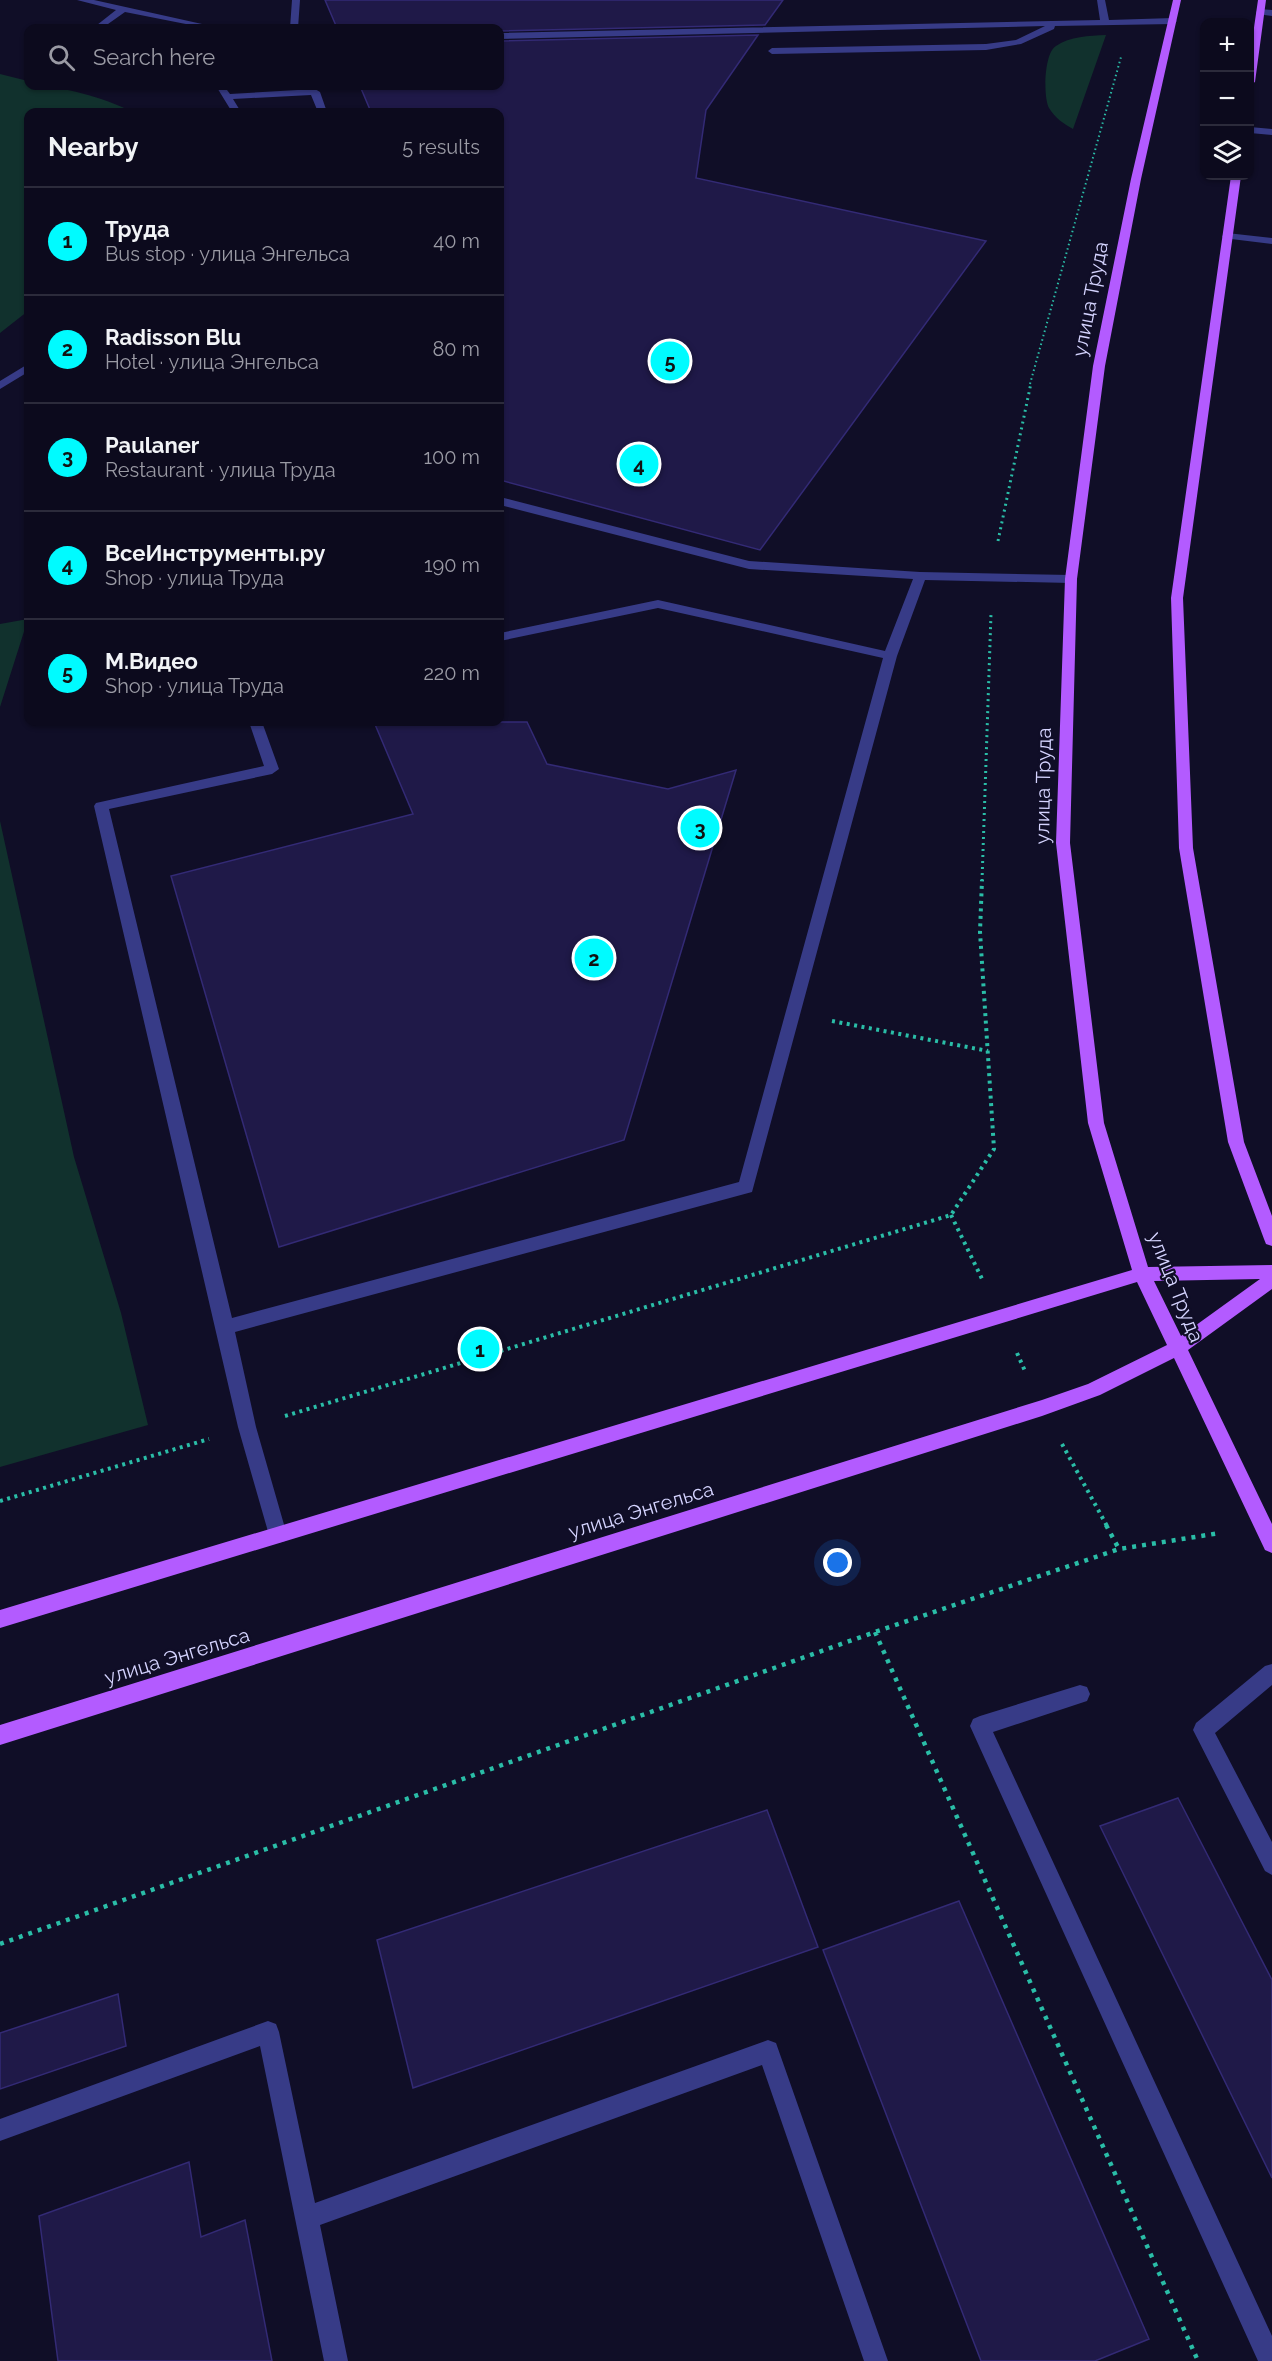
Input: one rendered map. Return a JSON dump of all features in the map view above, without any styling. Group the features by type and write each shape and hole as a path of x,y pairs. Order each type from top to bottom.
{"main road":[{"name":"улица Труда","path":"1177,0 1136,179 1099,366 1071,579 1063,843 1096,1123 1142,1274 1176,1349 1272,1544"},
{"path":"1251,72 1262,0"},
{"path":"1235,180 1177,598 1186,848 1236,1142 1272,1239"},
{"path":"0,1619 1142,1274 1272,1272"},
{"name":"улица Энгельса","path":"0,1735 1094,1390 1176,1349 1272,1280"}],"lane":[{"path":"81,0 196,24"},
{"path":"294,24 296,0"},
{"path":"1101,0 1105,22"},
{"path":"102,24 123,9"},
{"path":"1260,12 1272,13"},
{"path":"504,36 1173,21"},
{"path":"772,51 986,47 1018,42 1060,23"},
{"path":"223,90 234,108"},
{"path":"227,97 315,92 321,108"},
{"path":"1254,130 1272,132"},
{"path":"1227,236 1272,241"},
{"path":"0,386 24,370"},
{"path":"504,502 748,565 920,576 1071,579"},
{"path":"225,1327 746,1186 890,656 920,576"},
{"path":"504,636 658,604 890,656"},
{"path":"256,726 272,769 101,806 247,1427 278,1535"},
{"path":"1272,1673 1203,1730 1272,1864"},
{"path":"1080,1694 980,1726 1271,2361"},
{"path":"0,2130 268,2032 336,2361"},
{"path":"306,2218 768,2051 876,2361"}],"path":[{"path":"793,1014 988,1051"},
{"path":"0,1502 951,1215"},
{"path":"0,1944 875,1632 1119,1549 1264,1526"},
{"path":"875,1632 1198,2361"}],"green space":[{"path":"1106,35 1073,129 1057,118 1047,102 1045,85 1049,57 1056,46 1067,40"},
{"path":"0,74 24,80 24,90 66,90 82,93 123,108 24,108 24,314 0,333"},
{"path":"24,620 24,632 0,707 0,624"},
{"path":"0,821 74,1157 121,1313 148,1425 0,1467"}],"building":[{"path":"325,0 783,0 765,25 504,31 504,24 335,24"},
{"path":"758,35 706,110 696,178 986,241 760,550 504,481 504,108 369,108 362,90 504,90 504,41"},
{"path":"504,722 527,722 547,764 668,789 736,770 624,1140 279,1247 171,876 413,814 376,726 504,726"},
{"path":"1178,1798 1272,1980 1272,2178 1100,1826"},
{"path":"767,1810 818,1947 413,2088 377,1940"},
{"path":"959,1901 1149,2339 1095,2361 981,2361 823,1950"},
{"path":"118,1994 126,2046 0,2089 0,2033"},
{"path":"189,2162 201,2237 245,2220 272,2361 58,2361 39,2216"}],"place":[{"name":"М.Видео","path":"670,361"},
{"name":"ВсеИнструменты.ру","path":"639,464"},
{"name":"Paulaner","path":"700,828"},
{"name":"Radisson Blu","path":"594,958"},
{"name":"Труда","path":"480,1349"}]}
